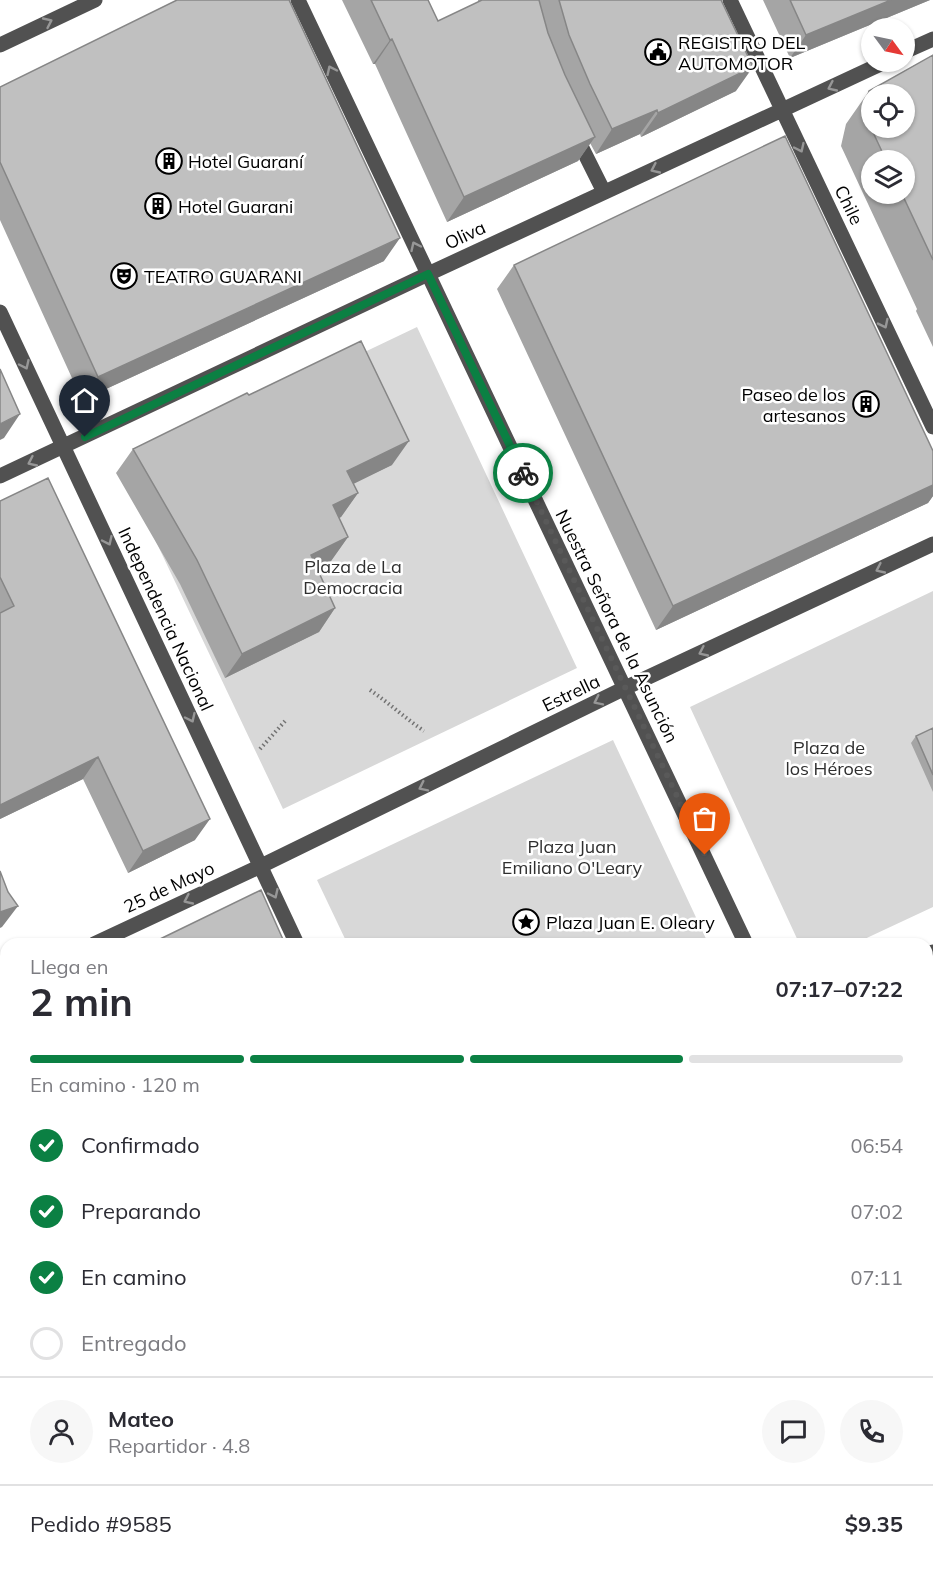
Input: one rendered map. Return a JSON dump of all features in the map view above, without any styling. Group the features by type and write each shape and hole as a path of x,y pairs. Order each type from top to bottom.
{"street":[{"path":"0,45 96,0"},
{"name":"Nuestra Señora de la Asunción","path":"298,0 743,938"},
{"name":"Chile","path":"729,0 933,427"},
{"path":"915,47 933,39"},
{"name":"Oliva","path":"0,476 864,72"},
{"path":"570,122 604,192"},
{"name":"Independencia Nacional","path":"0,312 294,938"},
{"name":"Estrella","path":"261,866 625,688 933,544"},
{"name":"25 de Mayo","path":"106,938 261,866"}],"path":[{"path":"370,690 424,731"},
{"path":"260,749 286,720"}],"green space":[{"name":"Plaza de La Democracia","path":"417,327 577,668 283,809 121,468"},
{"name":"Plaza de los Héroes","path":"933,591 933,907 867,938 797,938 690,707"},
{"name":"Plaza Juan Emiliano O'Leary","path":"613,740 706,938 345,938 317,880"}],"building":[{"name":"Hotel Guaraní","path":"177,0 289,0 400,238 98,377 0,162 0,87"},
{"path":"371,0 428,0 438,21 482,0 539,0 548,33 565,75 595,137 464,197 392,39 390,40"},
{"name":"REGISTRO DEL AUTOMOTOR","path":"559,0 721,0 753,67 658,113 657,110 612,129 569,35"},
{"path":"790,0 891,0 806,35"},
{"path":"933,55 933,260 907,204 915,204 915,150 881,150 876,138 915,138 915,84 881,84 903,72 915,72 915,65"},
{"path":"785,136 933,451 933,485 673,606 514,265"},
{"path":"361,341 409,441 347,471 358,493 333,505 348,537 311,555 335,608 242,654 197,560 133,449 247,393 249,395"},
{"path":"0,369 20,414 0,424"},
{"path":"48,478 210,819 143,851 98,757 0,805 0,613 14,606 0,577 0,501"},
{"path":"933,728 933,775 916,736"},
{"path":"0,871 8,892 18,906 0,912"},
{"path":"261,890 282,938 162,938"}],"way so far":[{"path":"523,473 705,855"}],"place":[{"name":"REGISTRO DEL AUTOMOTOR","path":"658,52"},
{"name":"Hotel Guaraní","path":"169,161"},
{"name":"Hotel Guarani","path":"158,206"},
{"name":"TEATRO GUARANI","path":"124,276"},
{"name":"Paseo de los artesanos","path":"866,404"},
{"name":"Plaza Juan E. Oleary","path":"526,922"}],"route":[{"path":"85,437 428,274 523,473"}]}
